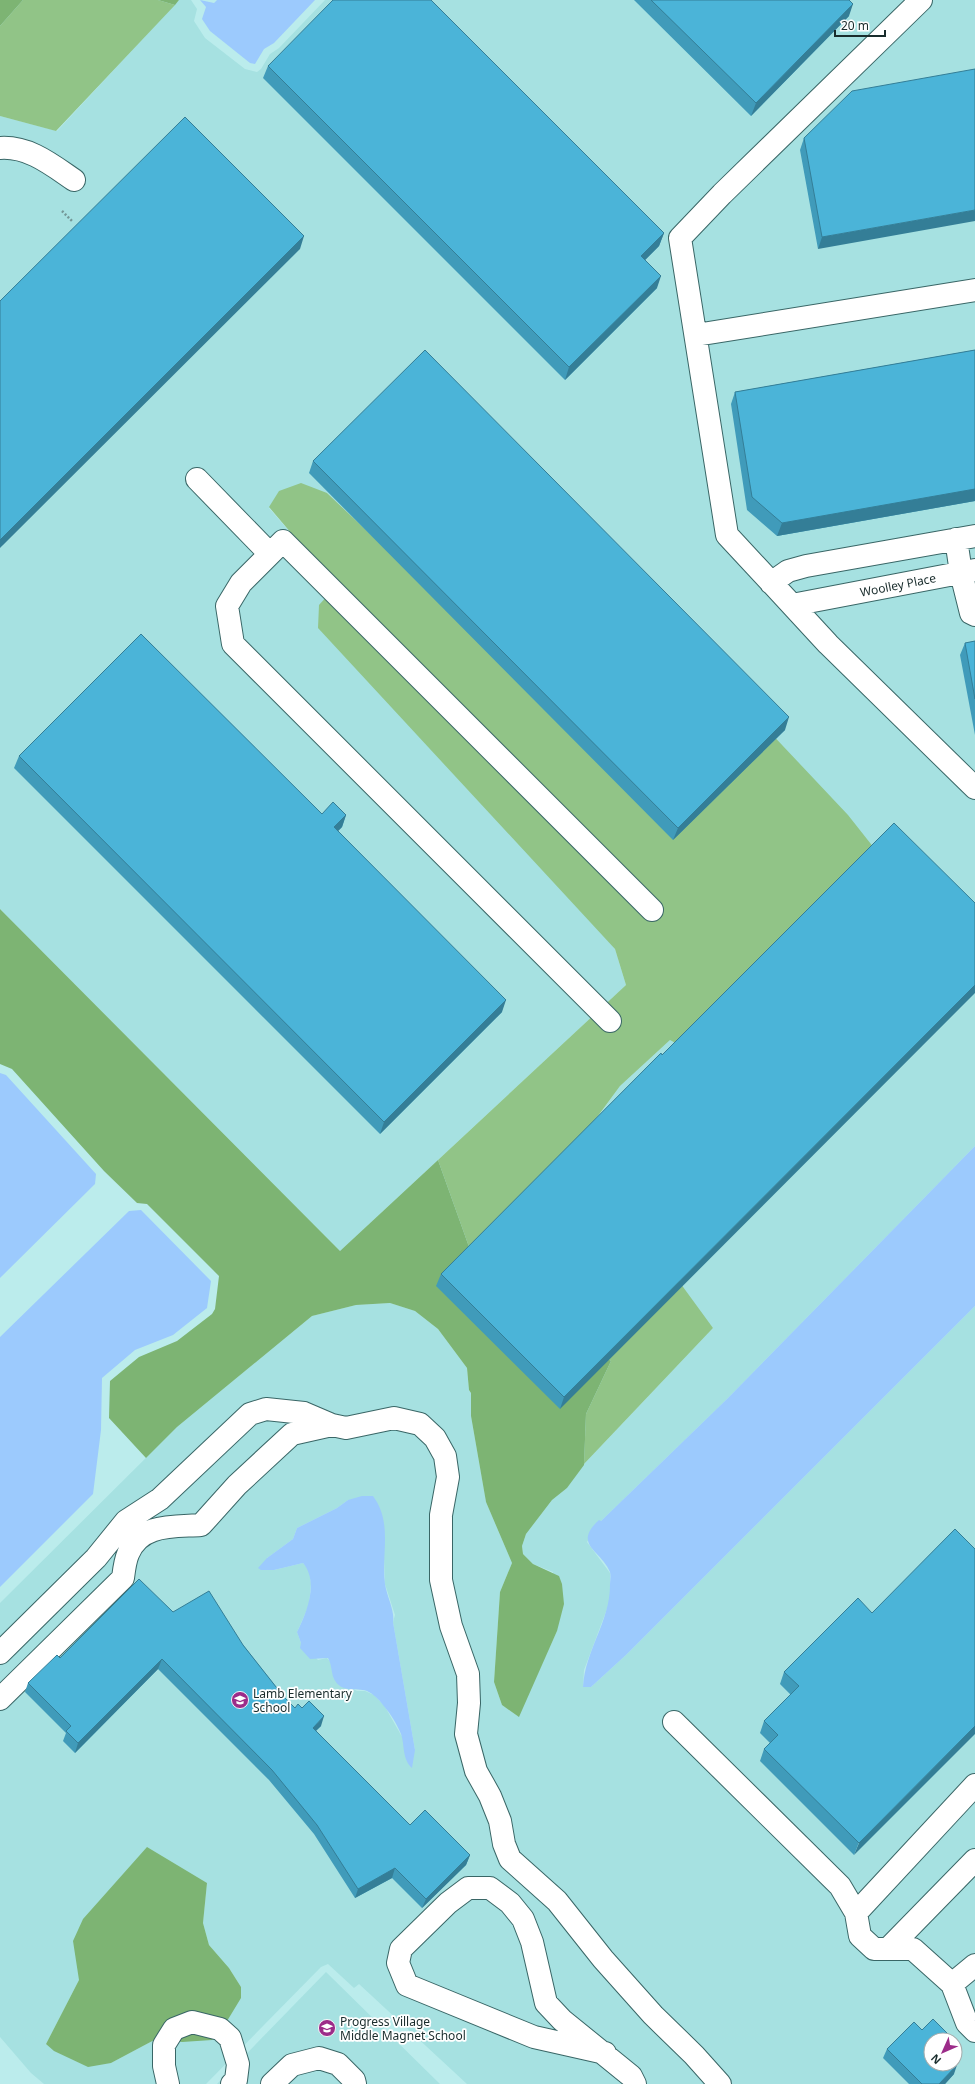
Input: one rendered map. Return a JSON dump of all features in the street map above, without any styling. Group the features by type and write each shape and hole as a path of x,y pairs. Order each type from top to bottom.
{"street":[{"path":"921,0 722,194 680,238 727,535 828,644 975,788"},
{"path":"0,148 9,147 38,155 74,180"},
{"path":"696,335 975,290"},
{"path":"197,479 270,554"},
{"path":"771,583 788,571 806,566 965,538 971,613 975,615"},
{"path":"610,1021 233,644 227,606 241,582 283,541 652,910"},
{"name":"Woolley Place","path":"792,605 968,571"},
{"path":"0,1653 96,1558 126,1521 160,1499 250,1414 266,1409 304,1412 332,1425 346,1428 394,1418 420,1424 435,1438 445,1456 448,1478 441,1515 441,1580 451,1626 468,1674 469,1703 466,1734 476,1771 490,1796 500,1821 504,1844 510,1859 557,1901 623,1982 720,2084"},
{"path":"0,1699 123,1578 128,1553 142,1534 158,1528 201,1525 238,1485 292,1434 332,1425"},
{"path":"674,1722 840,1886 856,1913 860,1936 874,1949 913,1949 952,1984 967,2023 975,2031"},
{"path":"856,1913 975,1785"},
{"path":"888,1949 975,1860"},
{"path":"605,2053 534,2037 407,1985 398,1963 401,1949 448,1903 468,1888 490,1888 510,1903 523,1919 532,1942 546,2003 562,2020 605,2053 631,2076 634,2084"},
{"path":"952,1984 975,1965"},
{"path":"168,2084 164,2066 164,2045 174,2029 192,2022 220,2029 230,2038 238,2064 236,2080 232,2084"},
{"path":"272,2084 292,2065 319,2058 338,2064 354,2080 355,2084"}],"path":[{"path":"62,211 73,222"}],"shaded area":[{"path":"179,0 191,0 197,9 194,21 205,38 245,69 257,72 261,69 270,54 279,48 325,0 975,0 975,1146 728,1398 601,1521 587,1542 610,1573 610,1601 584,1670 583,1687 591,1687 626,1655 975,1306 975,2084 467,2084 359,1984 354,1988 328,1964 321,1967 206,2084 44,2084 31,2073 0,2037 0,1603 177,1427 312,1316 356,1305 390,1303 415,1311 438,1329 467,1368 469,1390 471,1393 471,1416 486,1502 512,1563 500,1592 494,1682 502,1705 518,1716 557,1631 553,1572 533,1564 523,1554 522,1546 526,1534 552,1500 567,1488 584,1464 713,1328 567,1159 620,1086 670,1040 693,1053 450,609 327,493 269,508 320,567 615,949 626,985 340,1251 0,909 0,116 57,131","holes":["348,1500 384,1558 385,1584 395,1615 393,1622 415,1750 401,1735 384,1705 374,1695 365,1691 357,1691 334,1679 332,1664 327,1658 318,1660 301,1643 297,1632 309,1605 311,1584 309,1570 303,1563 274,1570 267,1558 293,1539 297,1528 337,1508","207,1883 203,1923 209,1945 229,1968 241,1987 241,1998 158,2038 111,2063 46,2044 79,1980"]},
{"path":"200,0 214,3 217,0 315,0 274,43 264,49 255,64 250,63 210,31 202,19 206,7"},
{"path":"0,1073 6,1075 96,1174 95,1184 0,1278"},
{"path":"975,1146 975,1306 626,1655 591,1687 583,1687 588,1661 602,1624 609,1598 610,1572 606,1564 588,1542 588,1536 591,1529 728,1398"},
{"path":"141,1210 211,1281 207,1308 173,1335 135,1350 102,1378 101,1430 93,1494 0,1587 0,1337 129,1211"},
{"path":"362,1496 373,1496 383,1517 385,1528 385,1584 393,1613 393,1622 415,1750 412,1768 405,1756 401,1734 391,1715 380,1701 367,1691 341,1687 334,1679 328,1658 310,1659 300,1648 301,1643 297,1632 308,1606 311,1588 308,1571 303,1563 274,1570 261,1570 258,1568 267,1558 293,1539 297,1528 337,1508 348,1500"},
{"name":"Progress Village Middle Magnet School","path":"326,1972 440,2084 217,2084"}],"green space":[{"path":"0,0 23,0 0,26"},
{"path":"23,0 158,0 175,5 56,131 0,116 0,26"},
{"path":"158,0 179,0 175,5"},
{"path":"301,483 327,493 405,567 637,591 848,815 927,915 693,1053 670,1040 620,1086 567,1158 640,1228 713,1328 584,1464 586,1414 611,1361 478,1272 438,1160 626,985 615,949 318,628 319,605 328,595 320,567 269,507 279,491"},
{"path":"0,909 340,1251 438,1160 478,1272 611,1361 586,1414 584,1465 567,1488 552,1500 526,1534 522,1546 523,1554 533,1564 559,1576 562,1584 564,1604 557,1631 519,1717 502,1705 494,1682 500,1592 512,1563 486,1502 471,1416 471,1393 469,1390 467,1368 438,1329 415,1311 390,1303 356,1305 312,1316 177,1427 146,1458 109,1418 110,1381 139,1357 177,1341 212,1314 215,1309 219,1276 147,1204 137,1203 104,1171 12,1069 0,1064"},
{"path":"147,1847 207,1883 203,1923 209,1945 229,1968 241,1987 241,1998 221,2031 212,2040 182,2042 158,2038 111,2063 88,2067 54,2051 46,2044 79,1980 73,1941 83,1919"}],"building":[{"path":"333,0 431,0 664,233 641,256 661,276 569,367 268,66"},
{"path":"651,0 849,0 853,4 756,103"},
{"path":"975,69 975,210 822,237 804,138 852,91"},
{"path":"185,117 304,236 0,540 0,301"},
{"path":"425,350 789,717 678,828 313,461"},
{"path":"975,350 975,489 782,523 752,497 735,392"},
{"path":"141,634 322,814 333,802 346,815 334,827 506,1000 384,1122 19,756"},
{"path":"975,641 975,699 965,643"},
{"path":"894,823 975,903 975,985 564,1397 441,1274 661,1053 662,1055"},
{"path":"955,1529 975,1549 975,1726 859,1843 764,1749 778,1735 764,1721 799,1686 784,1672 858,1598 872,1613"},
{"path":"139,1579 173,1612 209,1591 243,1645 284,1697 295,1708 298,1704 302,1708 309,1701 324,1716 313,1728 410,1825 425,1810 470,1855 426,1899 395,1868 358,1889 317,1825 272,1770 162,1659 78,1743 66,1731 71,1726 28,1683 57,1655 60,1658"},
{"path":"933,2019 946,2032 923,2032 923,2072 950,2072 939,2084 922,2084 887,2049 914,2022 922,2030"}],"place":[{"name":"Lamb Elementary School","path":"240,1700"},
{"name":"Progress Village Middle Magnet School","path":"327,2028"}]}
